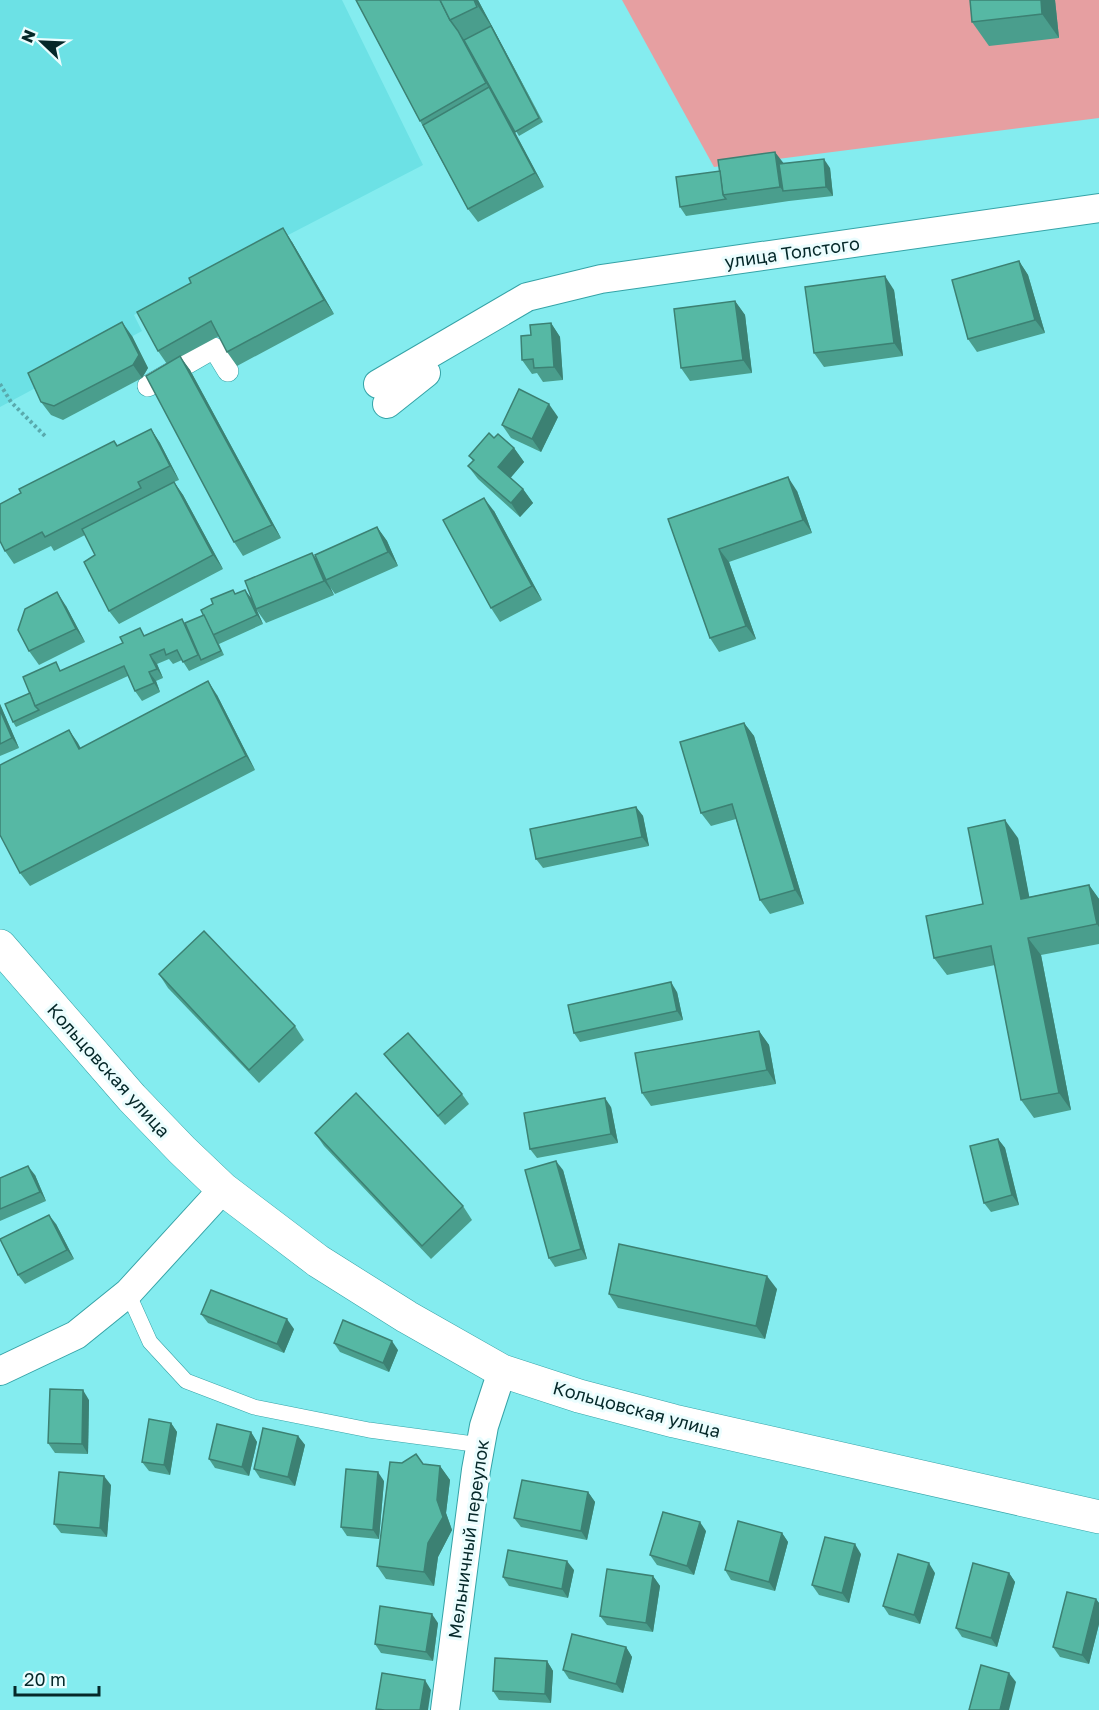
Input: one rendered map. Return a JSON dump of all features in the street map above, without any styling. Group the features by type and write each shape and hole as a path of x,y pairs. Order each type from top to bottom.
{"main road":[{"name":"Кольцовская улица","path":"0,946 132,1098 182,1150 224,1189 318,1261 407,1317 502,1371 579,1396 674,1421 1099,1517"}],"street":[{"name":"улица Толстого","path":"383,394 492,318 527,297 601,279 1099,208"},
{"path":"148,386 214,348 228,371"},
{"path":"0,1371 76,1335 128,1293 224,1189"},
{"name":"Мельничный переулок","path":"445,1710 480,1445 502,1371"}],"lane":[{"path":"128,1293 150,1342 186,1381 254,1407 369,1430 480,1445"}],"path":[{"path":"0,384 10,402 47,438"}],"shaded area":[{"path":"0,0 342,0 423,165 134,315 142,331 0,407"},
{"path":"622,0 1099,0 1099,118 714,167"}],"building":[{"path":"356,0 440,0 486,83 420,121"},
{"path":"440,0 474,0 477,7 450,20"},
{"path":"970,0 1041,0 1042,14 972,22"},
{"path":"491,26 539,118 515,132 464,40"},
{"path":"489,87 535,173 468,209 423,125"},
{"path":"775,152 780,187 723,195 718,160"},
{"path":"824,159 826,187 783,191 779,164"},
{"path":"720,171 723,195 726,199 680,207 676,177"},
{"path":"283,228 324,300 227,352 211,321 158,351 137,312 191,283 189,278"},
{"path":"1019,261 1035,320 968,339 952,280"},
{"path":"885,276 894,343 814,353 805,287"},
{"path":"735,301 743,360 681,368 674,309"},
{"path":"122,322 139,355 133,365 54,406 41,402 28,373"},
{"path":"551,323 554,367 534,368 533,359 522,360 521,336 531,335 530,325"},
{"path":"180,356 272,525 234,542 146,376"},
{"path":"519,389 549,404 532,439 502,425"},
{"path":"151,429 170,466 138,482 141,488 45,537 42,532 5,551 0,541 0,504 21,493 19,489 114,441 117,446"},
{"path":"489,433 494,438 498,434 514,448 498,467 523,489 511,503 468,466 474,460 469,456"},
{"path":"788,477 803,520 719,549 746,626 710,638 668,519"},
{"path":"174,482 213,555 109,611 84,562 95,555 82,529"},
{"path":"484,498 532,586 491,608 443,520"},
{"path":"377,527 388,552 326,580 315,555"},
{"path":"312,553 324,581 256,609 245,581"},
{"path":"233,590 235,594 245,590 257,615 213,635 201,610 213,604 211,599"},
{"path":"57,592 76,629 29,651 18,630 25,609"},
{"path":"204,615 221,651 201,660 185,623"},
{"path":"182,619 198,655 183,662 177,650 166,655 164,649 150,655 157,669 149,672 154,683 135,691 124,666 35,706 23,677 56,662 60,671 123,643 120,637 140,628 144,636"},
{"path":"208,681 246,756 20,873 0,835 0,765 69,730 79,749"},
{"path":"30,693 39,710 13,722 5,704"},
{"path":"0,710 12,738 0,744"},
{"path":"744,723 795,890 760,900 732,804 701,813 680,742"},
{"path":"636,807 642,837 536,859 530,829"},
{"path":"1005,820 1021,899 1089,885 1097,924 1028,938 1059,1093 1021,1100 991,946 934,958 926,916 983,904 968,828"},
{"path":"204,931 295,1026 249,1070 159,974"},
{"path":"671,982 677,1011 574,1033 568,1005"},
{"path":"759,1031 767,1070 642,1093 635,1053"},
{"path":"408,1033 462,1094 438,1116 384,1054"},
{"path":"356,1093 463,1206 422,1246 315,1133"},
{"path":"605,1098 611,1134 530,1149 524,1113"},
{"path":"998,1139 1012,1195 984,1203 970,1146"},
{"path":"556,1161 581,1249 549,1258 525,1170"},
{"path":"28,1166 40,1192 0,1209 0,1178"},
{"path":"49,1215 67,1250 18,1275 0,1239"},
{"path":"619,1244 767,1276 756,1326 609,1294"},
{"path":"211,1290 287,1319 277,1344 201,1314"},
{"path":"343,1320 392,1341 383,1363 334,1343"},
{"path":"50,1389 83,1390 82,1444 48,1443"},
{"path":"149,1419 171,1423 164,1465 142,1462"},
{"path":"217,1424 251,1432 242,1467 209,1459"},
{"path":"263,1428 298,1436 288,1477 254,1469"},
{"path":"416,1454 423,1464 440,1466 437,1500 443,1517 428,1543 424,1572 377,1566 390,1462 402,1463"},
{"path":"346,1469 378,1472 373,1530 341,1527"},
{"path":"59,1472 104,1476 100,1528 54,1524"},
{"path":"522,1480 588,1492 581,1531 514,1518"},
{"path":"663,1512 700,1522 687,1566 650,1555"},
{"path":"738,1521 782,1533 769,1582 725,1570"},
{"path":"825,1537 855,1544 842,1593 812,1585"},
{"path":"508,1550 567,1561 562,1589 503,1577"},
{"path":"898,1554 929,1563 914,1615 883,1606"},
{"path":"973,1563 1009,1573 991,1638 956,1628"},
{"path":"607,1569 653,1576 646,1623 600,1616"},
{"path":"1067,1592 1096,1599 1082,1655 1053,1647"},
{"path":"380,1606 432,1614 426,1652 375,1644"},
{"path":"572,1634 626,1647 616,1684 563,1670"},
{"path":"495,1658 547,1661 545,1694 493,1691"},
{"path":"981,1665 1009,1673 1000,1710 969,1710"},
{"path":"382,1673 425,1680 420,1710 376,1709"}]}
